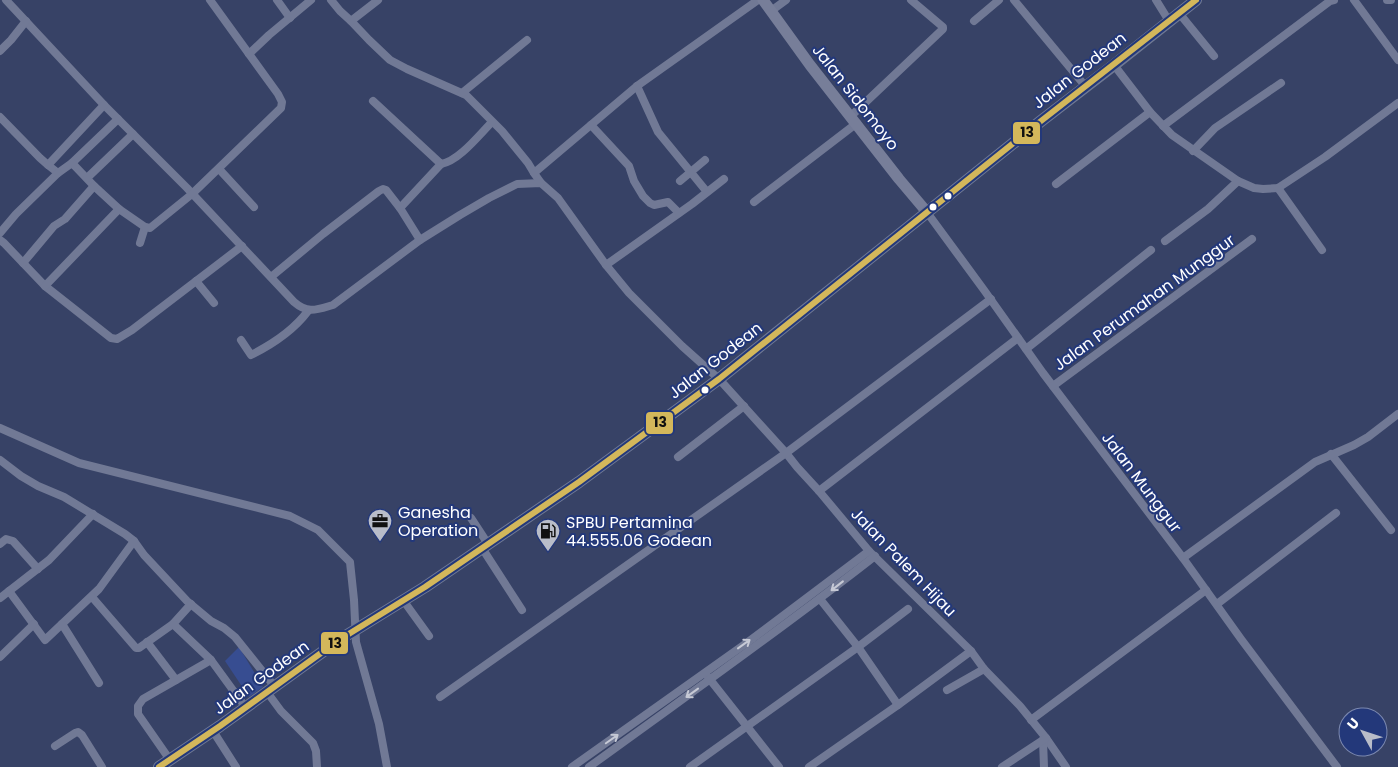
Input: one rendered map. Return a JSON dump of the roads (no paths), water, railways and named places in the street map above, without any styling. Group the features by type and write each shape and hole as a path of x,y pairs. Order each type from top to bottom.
{"main road":[{"name":"Jalan Sidomoyo","path":"763,0 810,64 926,212"},
{"name":"Jalan Godean","path":"159,767 246,708 339,640 425,587 579,482 719,379 1040,121 1196,0"}],"street":[{"path":"6,0 104,105 192,194 294,302 308,310 319,309 332,304 420,240 482,202 517,184 541,183"},
{"path":"72,163 119,209 145,227 150,228 192,194 281,108 282,102 278,94 210,0"},
{"path":"278,0 290,18"},
{"path":"249,54 311,0"},
{"path":"331,0 390,60 462,92 528,40"},
{"path":"351,21 378,0"},
{"path":"534,173 637,86 758,0"},
{"path":"771,11 786,0"},
{"path":"754,202 854,120 944,29 911,0"},
{"path":"974,22 998,0"},
{"path":"1014,0 1086,87"},
{"path":"1156,0 1214,56"},
{"path":"1163,126 1330,0"},
{"path":"1354,0 1398,60"},
{"path":"0,50 12,40 26,21"},
{"path":"1114,65 1150,112 1172,135 1238,181 1254,188 1278,188 1326,157 1398,103"},
{"path":"1193,151 1215,128 1281,83"},
{"path":"637,86 658,132 707,192"},
{"name":"Jalan Palem Hijau","path":"462,92 518,150 541,183 562,203 606,265 629,292 682,346 719,379 872,553 971,651 984,668 1020,706 1066,767"},
{"path":"373,101 441,164"},
{"path":"48,164 104,105"},
{"path":"1056,184 1150,112"},
{"path":"0,117 40,158 58,173"},
{"path":"0,233 16,214 58,173 72,163 118,118"},
{"path":"400,208 441,164 459,155 492,122"},
{"path":"591,125 629,166 634,181 650,203 654,205 668,202 679,213"},
{"path":"87,178 133,134"},
{"path":"680,181 705,160"},
{"path":"219,169 254,207"},
{"path":"606,265 724,179"},
{"path":"1165,241 1208,209 1238,181"},
{"path":"23,263 54,226 94,186"},
{"path":"1278,188 1322,250"},
{"path":"271,277 323,234 383,189 386,190 400,208 420,240"},
{"path":"45,286 119,209"},
{"name":"Jalan Munggur","path":"926,212 1110,463 1217,604 1334,766"},
{"path":"140,243 145,227"},
{"name":"Jalan Perumahan Munggur","path":"1053,386 1252,239"},
{"path":"0,240 45,286 110,338 117,339 132,330 242,246"},
{"path":"1026,349 1152,250"},
{"path":"196,281 214,303"},
{"path":"440,697 786,453 991,300"},
{"path":"241,340 251,355 279,339 301,320 308,310"},
{"path":"819,491 1018,338"},
{"path":"678,457 744,406"},
{"path":"1183,558 1315,462 1354,445 1398,414"},
{"path":"0,428 79,463 290,516 318,530 350,562 356,642 379,724 387,767"},
{"path":"1331,454 1391,530"},
{"path":"0,460 21,476 38,486 64,497 125,534 134,541 169,583 191,604 211,621 235,637 271,690 282,712 312,742 316,751 317,767"},
{"path":"1217,604 1336,513"},
{"path":"0,598 49,560 93,514"},
{"path":"471,518 522,610"},
{"path":"0,544 6,539 13,541 38,569"},
{"path":"9,591 45,640 99,589 134,541"},
{"path":"572,767 820,599 872,553"},
{"path":"589,767 820,588 872,553"},
{"path":"1031,720 1206,590"},
{"path":"92,596 136,648 139,648 173,624 191,604"},
{"path":"820,599 858,647 898,705"},
{"path":"403,600 428,636"},
{"path":"690,767 908,609"},
{"path":"0,658 34,624"},
{"path":"62,624 99,683"},
{"path":"173,624 211,660 246,708"},
{"path":"147,642 176,680"},
{"path":"809,767 971,651"},
{"path":"170,760 138,714 137,710 140,702 211,660"},
{"path":"947,690 984,668"},
{"path":"707,676 779,767"},
{"path":"213,731 236,767"},
{"path":"55,746 78,732 82,735 102,767"},
{"path":"1002,767 1044,739"},
{"path":"1044,739 1044,767"}],"place":[{"name":"Ganesha Operation","path":"380,542"},
{"name":"SPBU Pertamina 44.555.06 Godean","path":"548,552"}]}
